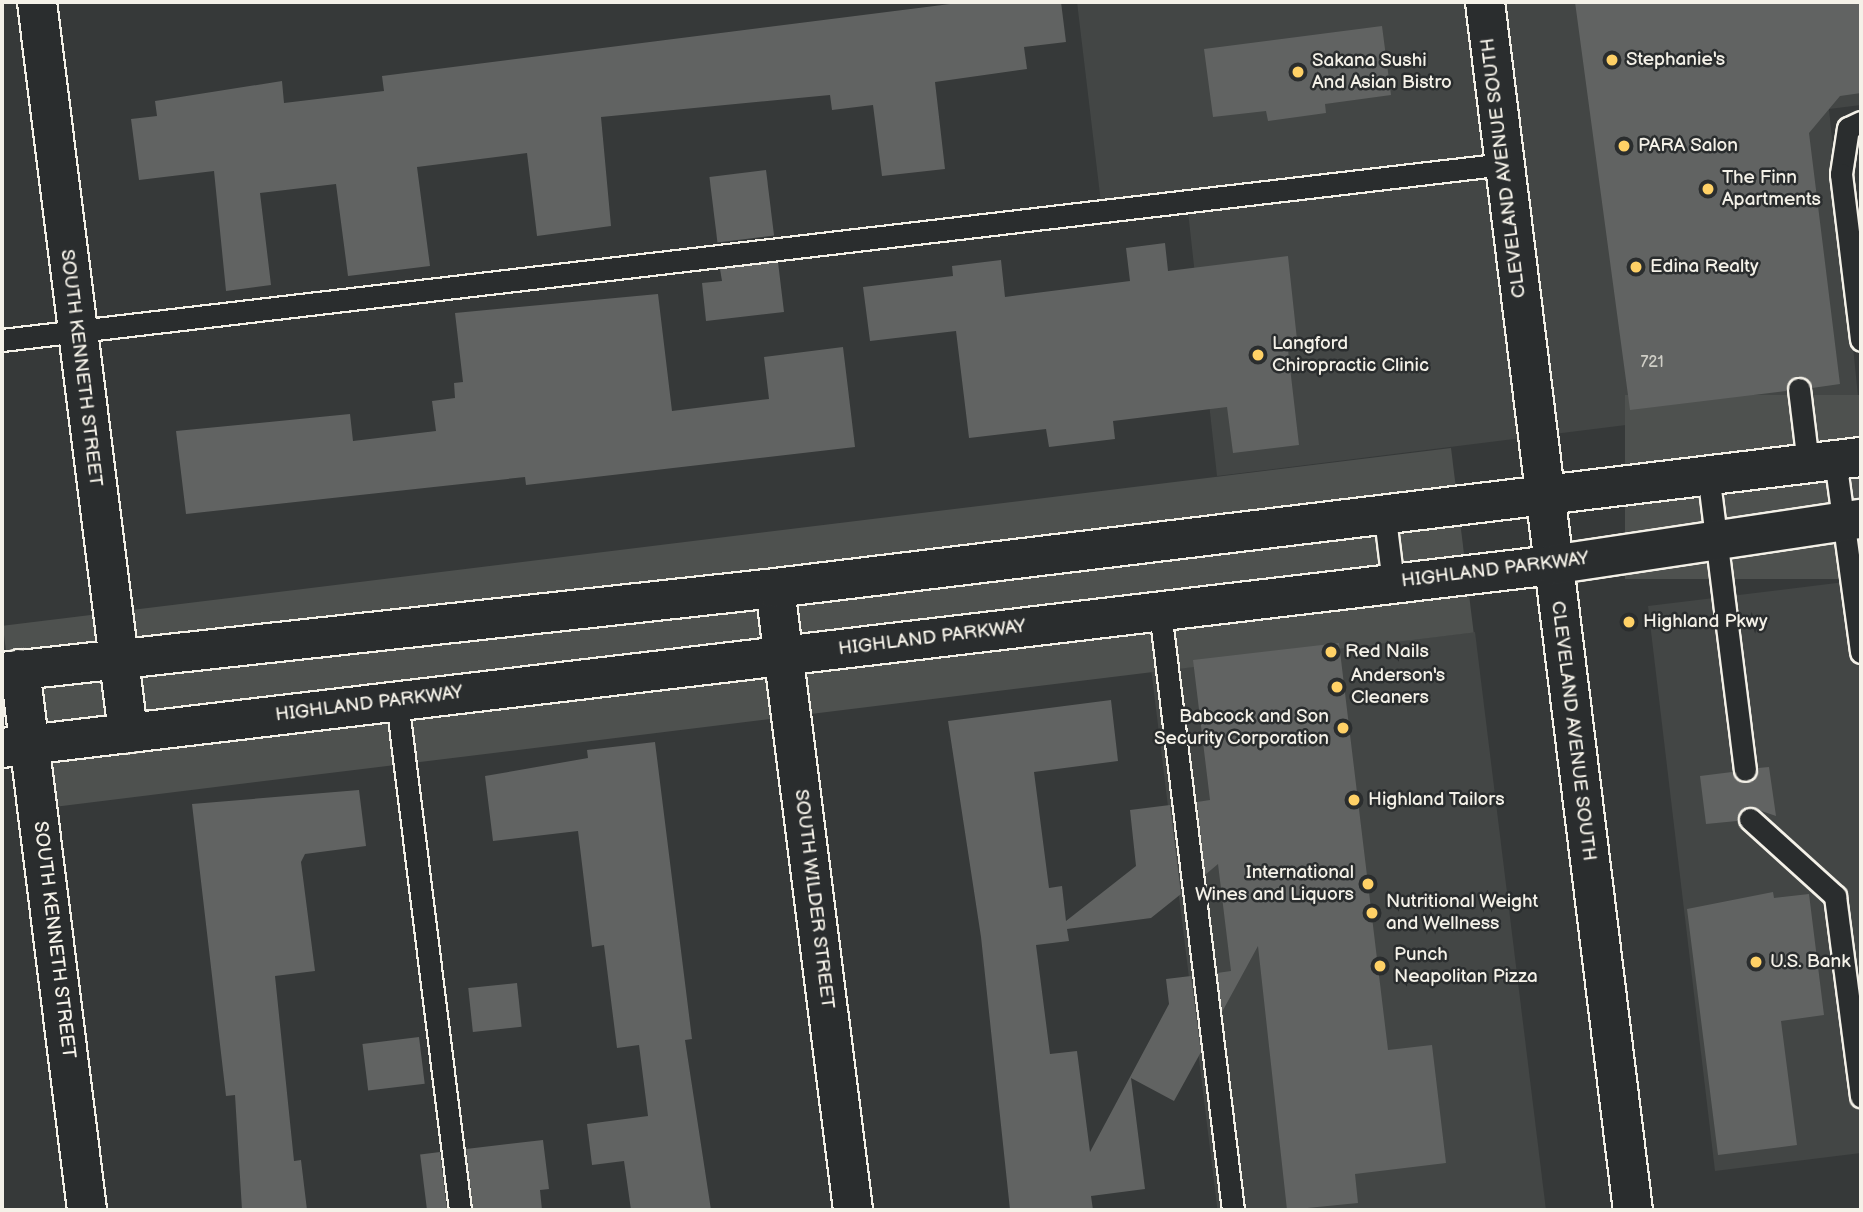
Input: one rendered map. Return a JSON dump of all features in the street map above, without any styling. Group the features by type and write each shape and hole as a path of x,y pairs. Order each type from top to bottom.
{"street":[{"name":"SOUTH KENNETH STREET","path":"37,2 75,331 128,733"},
{"name":"CLEVELAND AVENUE SOUTH","path":"1485,2 1542,491 1633,1210"},
{"path":"11,670 775,588 1384,510 1835,459"},
{"name":"HIGHLAND PARKWAY","path":"16,746 1552,565 1716,538 1853,520"},
{"name":"SOUTH WILDER STREET","path":"775,588 853,1210"},
{"name":"SOUTH KENNETH STREET","path":"11,670 16,746 87,1210"}],"lane":[{"path":"1861,122 1848,128 1841,174 1861,340"},
{"path":"2,340 1504,164"},
{"path":"1799,389 1835,459 1853,520 1861,652"},
{"path":"1708,473 1745,770"},
{"path":"1384,510 1393,583"},
{"path":"1160,611 1233,1210"},
{"path":"397,701 460,1210"},
{"path":"1750,819 1835,896 1861,1096"}],"shaded area":[{"path":"1077,2 1861,2 1861,105 1829,109 1858,396 1217,476 1186,193 1101,203"},
{"path":"1625,395 1861,395 1861,579 1625,579"},
{"path":"1451,448 1474,633 26,810 3,626"},
{"path":"1861,580 1861,1153 1715,1171 1648,606"},
{"path":"1475,632 1546,1210 1218,1210 1151,672"}],"building":[{"path":"966,2 1061,2 1066,42 1024,47 1027,69 935,82 945,169 882,176 873,105 832,110 830,95 601,117 611,226 537,236 527,153 417,167 430,266 348,276 336,184 260,193 271,285 226,291 214,171 139,180 131,119 157,116 155,101 282,81 284,103 384,91 382,76"},
{"name":"The Finn Apartments","path":"1575,2 1861,2 1861,93 1840,96 1809,133 1840,384 1812,388 1798,376 1786,391 1630,410"},
{"name":"Sakana Sushi And Asian Bistro","path":"1382,26 1391,95 1325,104 1326,113 1268,121 1266,111 1213,117 1204,49"},
{"path":"766,170 774,236 717,242 709,177"},
{"path":"1165,243 1168,271 1288,256 1298,349 1288,350 1299,445 1233,453 1227,407 1113,421 1115,439 1049,447 1046,429 969,438 956,331 870,341 863,287 953,276 952,266 1001,260 1005,297 1130,281 1126,248"},
{"path":"778,262 784,312 706,321 702,283 722,281 720,269"},
{"path":"658,294 672,411 769,399 764,357 843,347 855,447 526,485 525,477 186,514 176,431 350,414 353,441 436,431 432,401 455,398 454,383 463,382 455,313"},
{"path":"1339,643 1388,1050 1432,1045 1446,1163 1355,1174 1358,1203 1287,1210 1258,946 1222,1012 1217,973 1231,971 1218,864 1205,875 1197,802 1210,800 1193,660"},
{"path":"1111,700 1118,761 1034,772 1049,888 1062,886 1066,921 1136,866 1130,810 1170,805 1181,894 1151,918 1067,929 1069,941 1036,945 1050,1054 1077,1051 1090,1152 1169,1004 1166,979 1191,976 1201,1052 1174,1101 1131,1078 1145,1189 1091,1196 1093,1210 1010,1210 981,937 948,721"},
{"path":"655,742 692,1039 685,1040 711,1210 631,1210 624,1161 592,1165 587,1124 648,1116 639,1045 617,1048 604,945 592,947 578,831 493,841 485,776 588,758 587,750"},
{"path":"1769,767 1776,816 1747,806 1737,821 1706,824 1700,776 1732,772 1747,783 1758,768"},
{"path":"359,790 366,846 305,854 301,862 315,971 275,976 294,1161 301,1160 307,1210 242,1210 235,1095 226,1096 192,804"},
{"name":"U.S. Bank","path":"1773,892 1774,898 1809,894 1824,1015 1781,1021 1797,1145 1718,1155 1687,909"},
{"path":"517,983 522,1027 473,1032 468,988"},
{"path":"419,1037 425,1084 368,1091 362,1044"},
{"path":"543,1140 549,1189 540,1190 542,1210 473,1210 466,1149"},
{"path":"440,1152 447,1210 427,1210 420,1154"}],"place":[{"name":"Stephanie's","path":"1612,60"},
{"name":"Sakana Sushi And Asian Bistro","path":"1298,72"},
{"name":"PARA Salon","path":"1624,146"},
{"name":"The Finn Apartments","path":"1708,189"},
{"name":"Edina Realty","path":"1636,267"},
{"name":"Langford Chiropractic Clinic","path":"1258,355"},
{"name":"Highland Pkwy","path":"1629,622"},
{"name":"Red Nails","path":"1331,652"},
{"name":"Anderson's Cleaners","path":"1337,687"},
{"name":"Babcock and Son Security Corporation","path":"1343,728"},
{"name":"Highland Tailors","path":"1354,800"},
{"name":"International Wines and Liquors","path":"1368,884"},
{"name":"Nutritional Weight and Wellness","path":"1372,913"},
{"name":"U.S. Bank","path":"1756,962"},
{"name":"Punch Neapolitan Pizza","path":"1380,966"}]}
